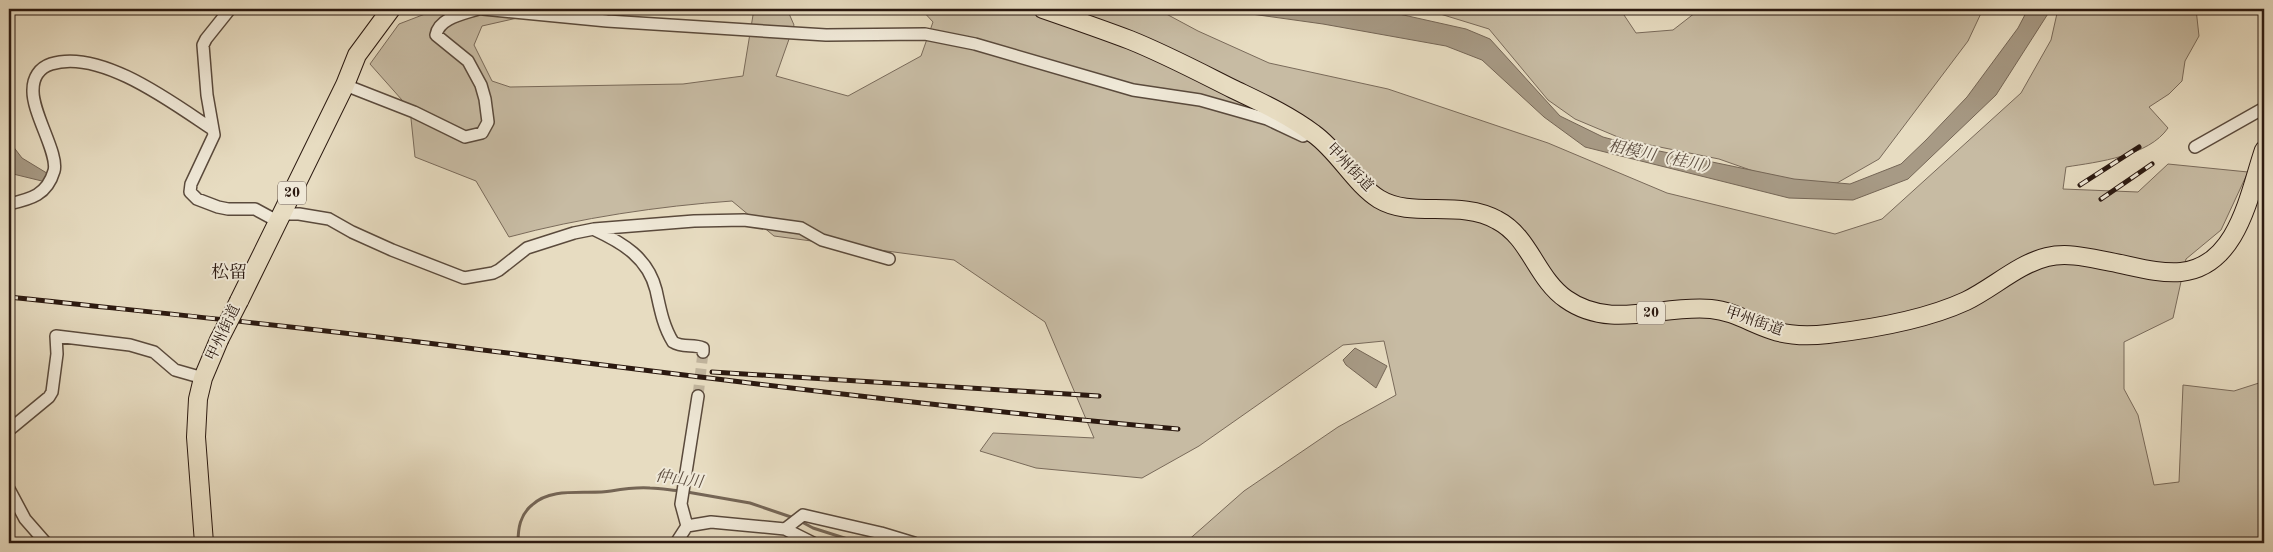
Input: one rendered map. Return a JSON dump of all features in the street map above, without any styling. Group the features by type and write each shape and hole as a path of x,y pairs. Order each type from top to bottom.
{"highway":[{"name":"甲州街道","path":"204,543 196,437 198,400 203,378 219,340 281,218 345,85 357,55 391,9"},
{"name":"甲州街道","path":"1043,9 1169,57 1271,108 1312,132 1328,145 1379,198 1403,207 1465,209 1479,212 1504,224 1524,242 1552,287 1566,300 1591,312 1629,316 1699,308 1715,309 1732,313 1772,330 1805,335 1827,334 1932,315 1969,300 2028,265 2047,257 2076,256 2168,272 2183,272 2197,268 2219,254 2234,235 2264,150"}],"street":[{"path":"230,9 203,45 213,140 191,184 190,192 192,196 228,209 255,209 281,218 299,214 329,218 352,232 392,250 464,278 499,270 526,248 594,229 694,220 744,220 801,228 822,240 889,259"},
{"path":"345,85 414,112 465,137 482,133 488,122 481,85 468,61 436,35 437,29 445,21 478,9"},
{"path":"483,9 607,21 826,35 925,34 975,44 1133,90 1200,100 1267,119 1303,136 1312,132"},
{"path":"9,204 32,199 40,195 55,170 52,155 34,103 32,89 36,75 44,67 51,64 73,61 98,65 152,89 212,129"},
{"path":"2195,147 2264,108"},
{"path":"594,229 628,247 635,253 647,270 653,280 662,318 673,342 684,346 699,347 702,348 703,352"},
{"path":"9,430 49,397 52,392 57,362 56,336 130,346 154,352 175,370 203,378"},
{"path":"676,543 687,526 681,504 698,396"},
{"path":"9,489 24,519 46,543"},
{"path":"785,529 803,515 914,543"},
{"path":"687,526 720,522 785,529 812,543"}],"shaded area":[{"path":"438,9 557,9 482,26 474,45 492,81 510,87 683,84 743,76 754,9 787,9 794,25 776,76 848,96 921,56 933,22 921,9 1157,9 1198,31 1269,63 1388,89 1548,143 1667,193 1835,234 1882,219 2021,93 2051,40 2058,9 2196,9 2199,36 2185,61 2182,81 2169,94 2149,107 2168,128 2159,138 2136,151 2107,160 2066,167 2063,189 2138,192 2168,164 2248,172 2221,230 2186,259 2173,318 2124,342 2124,389 2138,415 2154,485 2179,482 2183,385 2234,391 2262,382 2264,347 2264,543 1185,543 1244,491 1338,427 1396,395 1384,341 1343,345 1199,446 1142,478 1036,468 980,451 993,433 1094,438 1045,322 954,260 774,236 732,201 620,214 563,224 509,237 476,181 415,157 410,109 370,64 399,24"},
{"path":"1424,9 1620,9 1636,33 1673,30 1700,9 1983,9 1968,41 1879,159 1837,183 1793,185 1719,159 1625,140 1575,119 1548,100 1489,29"}],"water":[{"name":"相模川（桂川）","path":"1226,9 1356,9 1399,14 1466,29 1490,39 1560,116 1603,137 1640,147 1794,179 1850,184 1901,164 1967,97 2018,28 2028,9 2051,9 1996,95 1908,179 1853,200 1789,198 1585,147 1544,117 1482,60 1446,46"},
{"path":"9,141 22,158 50,175 46,182 9,173 9,158 12,157 9,153"},
{"path":"1355,348 1387,366 1376,388 1346,365 1343,360"}],"waterway":[{"name":"仲山川","path":"518,543 522,517 532,505 549,495 640,488 681,491"},
{"name":"仲山川","path":"687,492 750,503 794,518"},
{"name":"仲山川","path":"800,521 813,528 860,543"}],"tunnel":[{"path":"698,396 703,352"}],"railway":[{"path":"2080,185 2139,147"},
{"path":"2101,199 2152,164"},
{"path":"9,297 354,334 887,399 1178,429"},
{"path":"712,372 1099,396"}],"district":[{"name":"松留","path":"229,273"}]}
